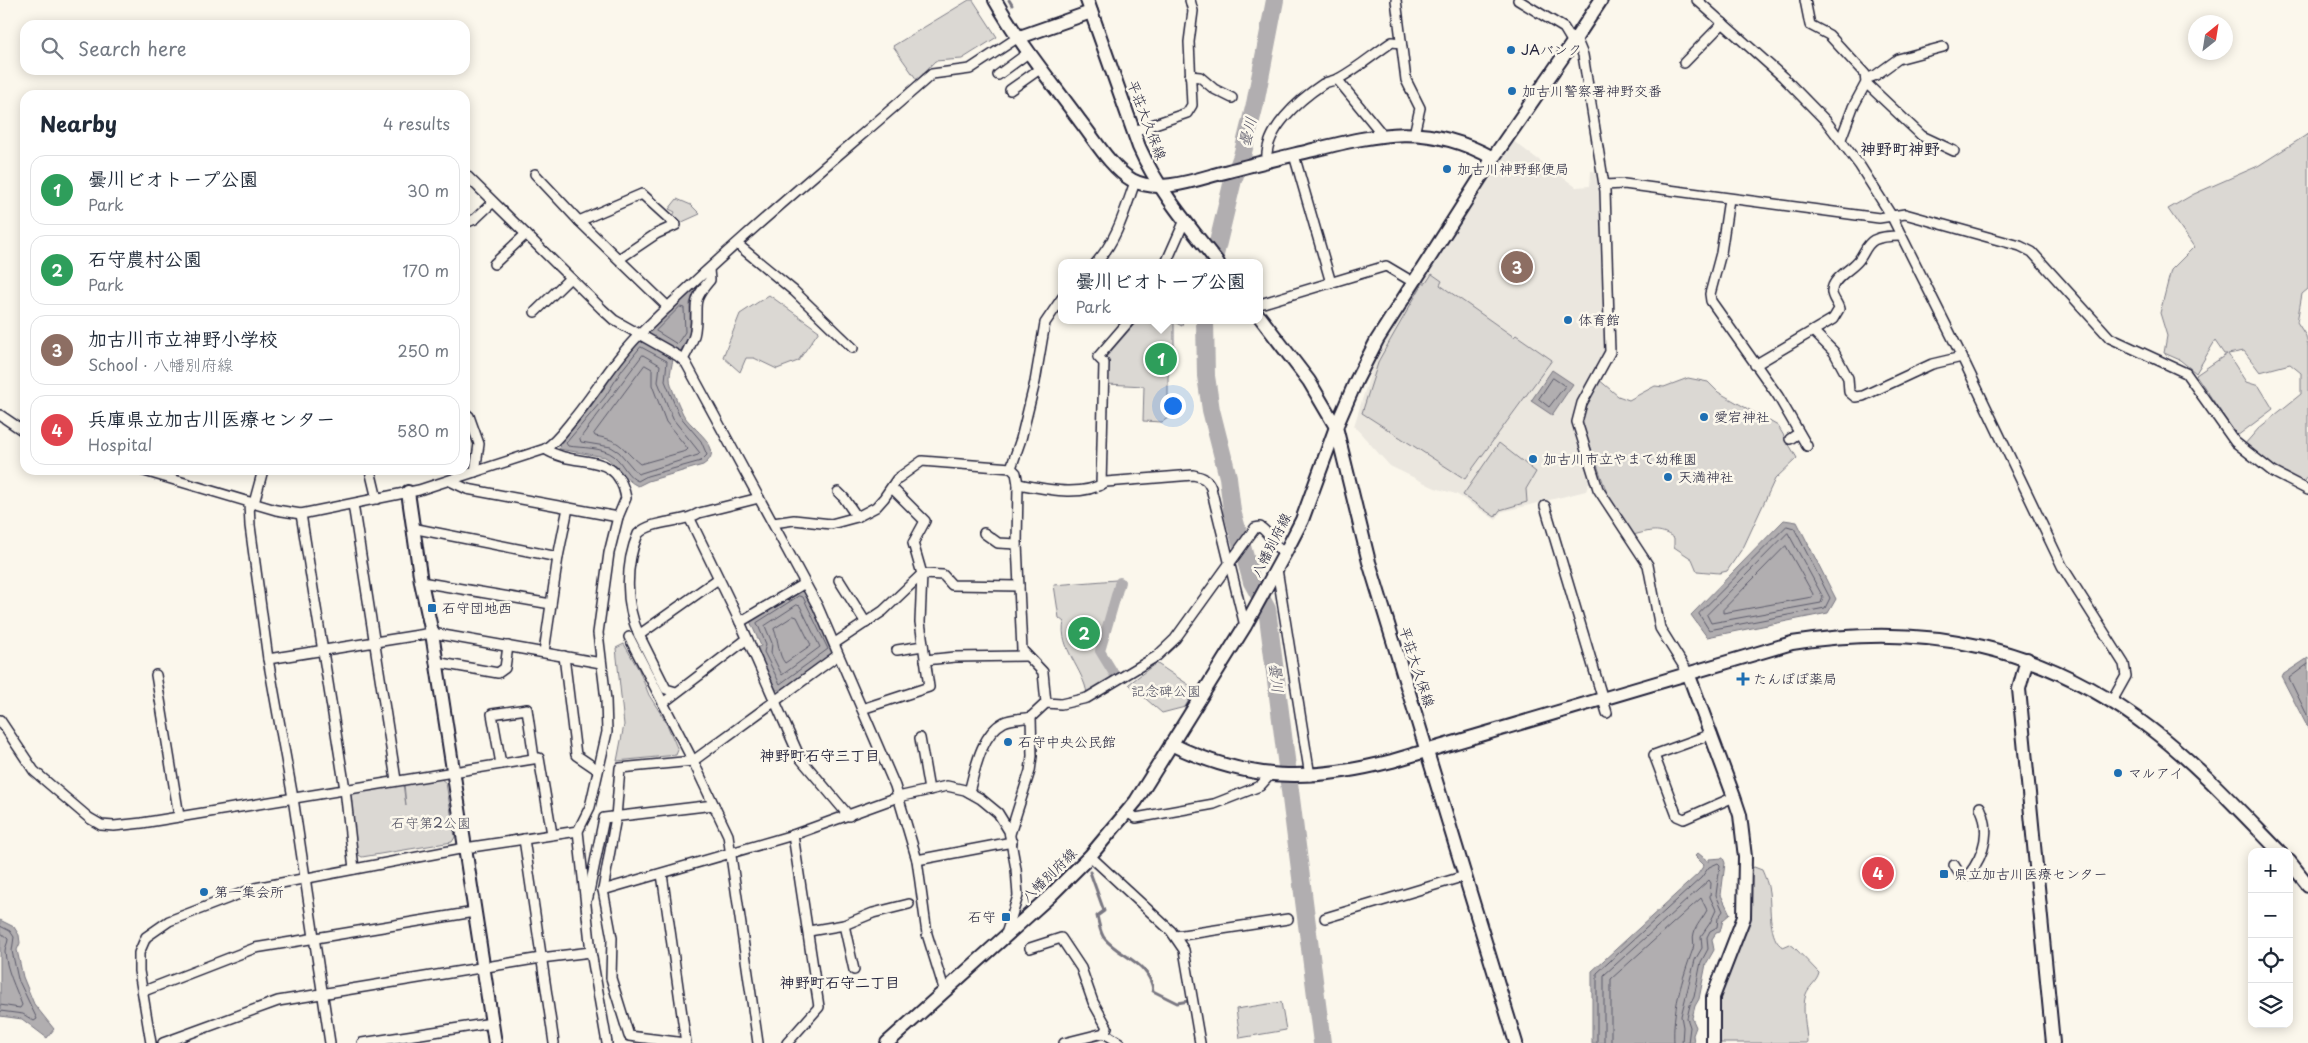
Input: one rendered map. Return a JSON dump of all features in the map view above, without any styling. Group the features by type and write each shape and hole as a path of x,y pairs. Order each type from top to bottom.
{"street":[{"path":"994,0 1017,38 1104,153 1127,177 1135,182 1159,187 1382,134 1414,134 1470,147 1493,158"},
{"path":"1134,131 1187,113 1192,105 1189,42 1194,11 1190,0"},
{"path":"1396,0 1406,80 1420,108 1414,134"},
{"path":"1518,0 1564,28 1575,40 1583,54 1604,185 1610,352 1582,403 1577,422 1598,489 1648,566 1660,628 1688,673 1712,734 1740,815 1744,857 1744,917 1714,997 1713,1043"},
{"name":"八幡別府線","path":"887,1043 1050,896 1090,856 1127,812 1245,626 1277,569 1302,520 1336,426 1373,348 1493,158 1601,0"},
{"path":"1697,0 1783,77 1841,140 1891,215 1962,357 2062,566 2124,664 2126,676 2112,701"},
{"path":"1805,0 1810,25 1829,35 1855,60 1865,74 1866,81 1922,136 1954,151"},
{"path":"470,474 545,449 556,441 639,334 737,244 932,74 970,69 1017,38 1089,6"},
{"name":"平荘大久保線","path":"1089,6 1139,147 1159,187 1215,259"},
{"path":"1684,63 1723,23"},
{"path":"1263,162 1271,136 1288,116 1325,83 1337,79 1392,42 1401,43"},
{"path":"1841,140 1853,107 1866,81 1898,59 1943,47"},
{"path":"998,75 1028,53"},
{"path":"1010,90 1041,68"},
{"path":"1190,76 1200,77 1214,89 1232,98"},
{"path":"1337,79 1382,134"},
{"path":"1294,155 1331,282"},
{"path":"535,174 578,221 668,307"},
{"path":"470,179 614,320 683,360 773,523 835,643 838,655 898,797 917,860 927,934 945,992"},
{"path":"548,188 556,180"},
{"path":"1100,259 1108,250 1120,224 1135,182"},
{"path":"1604,185 1624,184 1878,218 1905,214 2020,246 2032,252 2110,338 2186,373 2235,442 2273,472 2308,490"},
{"path":"578,221 642,194 676,225 656,234 619,259"},
{"path":"1728,199 1721,253 1710,294 1711,302 1778,396 1807,446"},
{"path":"470,221 475,219 492,202"},
{"path":"1168,259 1186,222"},
{"path":"494,264 526,234"},
{"path":"1755,365 1837,315 1839,309 1837,302 1832,296 1832,289 1846,270 1857,262 1866,246 1875,239 1901,236"},
{"path":"737,244 794,291 852,348"},
{"path":"1263,303 1386,266 1413,282"},
{"path":"683,360 695,331 695,304 698,296 710,280 709,270"},
{"path":"535,312 570,278"},
{"path":"1011,468 1021,440 1035,382 1045,323 1058,304"},
{"name":"平荘大久保線","path":"1263,321 1309,381 1329,411 1336,426 1369,562 1516,1043"},
{"path":"1101,485 1104,363 1098,357 1127,324"},
{"path":"1813,331 1834,352 1848,378 1849,392 1855,397 1863,396 1932,364 1962,357"},
{"path":"0,415 20,429"},
{"path":"470,419 479,444 475,472"},
{"path":"1790,439 1799,433"},
{"path":"545,449 558,456 606,465 621,481 626,498 618,517 608,553 598,633 606,700 606,732 590,807 578,831 592,952 607,1043"},
{"path":"773,523 794,520 831,524 857,517 876,506 902,475 922,461 1011,468 1016,473 1018,484 1017,544 1022,650 1043,672 1046,703"},
{"path":"1018,484 1056,490 1094,489 1106,482 1193,474 1204,478 1211,488 1245,626"},
{"path":"158,475 283,512 301,514 408,492 467,475"},
{"path":"261,475 251,503 250,526 268,659 293,798 324,993 330,1043"},
{"path":"371,475 377,499"},
{"path":"450,475 451,481"},
{"path":"451,481 467,489 618,517"},
{"path":"862,709 929,687 920,622 922,574 913,543 925,521 892,488"},
{"path":"408,492 420,582 432,632 435,662 495,1043"},
{"path":"838,492 857,517"},
{"path":"676,692 666,689 639,635 633,615 628,583 638,534 655,526 690,519 699,513 759,498"},
{"path":"353,504 396,780"},
{"path":"1545,506 1607,713"},
{"path":"544,652 558,557 568,508"},
{"path":"301,514 345,789 354,869"},
{"path":"690,519 740,622 800,758 849,816"},
{"path":"969,792 979,758 994,730 1005,722 1031,717 1046,703 1061,704 1087,698 1157,656 1176,638 1254,528 1260,527 1265,530 1278,550 1285,552"},
{"path":"412,528 558,557"},
{"path":"984,532 998,543 1017,544"},
{"path":"1277,569 1310,776"},
{"path":"835,643 883,610 922,574 943,575 952,585 960,586 1019,586"},
{"path":"639,635 718,579"},
{"path":"839,580 866,623"},
{"path":"420,582 551,604"},
{"path":"740,622 805,583"},
{"path":"268,659 432,632 601,663"},
{"path":"1171,744 1237,769 1270,775 1310,776 1356,770 1792,643 1860,635 1895,635 1947,640 2027,659 2068,677 2112,701 2152,730 2189,762 2276,848"},
{"path":"629,637 693,761 728,835 758,1043"},
{"path":"663,703 747,639"},
{"path":"435,662 498,673 505,668 508,646"},
{"path":"897,650 923,646"},
{"path":"662,874 686,1043 629,1036 611,978 612,938 603,890 616,817 620,768 693,761 838,655"},
{"path":"564,656 576,755 598,770"},
{"path":"925,660 964,656 1026,656"},
{"path":"2027,659 2019,689 2053,1043"},
{"path":"156,675 179,816"},
{"path":"501,764 492,714 527,708 534,758"},
{"path":"1011,838 1030,772 1032,756 1031,717"},
{"path":"0,720 34,771 64,799 101,825 114,826 539,758 552,834"},
{"path":"1712,734 1654,755 1677,816 1684,818 1734,797"},
{"path":"920,738 929,790"},
{"path":"1127,812 1136,818 1214,804 1260,786 1270,775"},
{"path":"603,890 793,835 898,797 947,786 969,792 998,813 1011,838 1018,896 1005,936"},
{"path":"586,907 604,818 714,805"},
{"path":"1954,865 1961,876 1968,876 1983,848 1987,838 1986,826 1980,807"},
{"path":"151,1043 144,991 139,971 139,953 146,937 156,928 255,888 465,848 578,831"},
{"path":"787,1043 819,1006 793,835"},
{"path":"917,860 1011,838"},
{"path":"524,839 554,1043"},
{"path":"1090,856 1176,936 1184,950 1200,1043"},
{"path":"2293,866 2308,885"},
{"path":"1325,918 1465,876"},
{"path":"809,931 844,925 873,912 909,904"},
{"path":"144,991 255,948 474,912"},
{"path":"1176,936 1288,919"},
{"path":"844,925 854,970"},
{"path":"1030,948 1061,938 1081,968 1092,1002 1106,1027 1104,1033"},
{"path":"163,1043 278,1001 541,958 592,952"},
{"path":"362,1043 492,1023"},
{"path":"1064,1043 1104,1033 1120,1043"}],"shaded area":[{"path":"1513,141 1576,187 1590,186 1591,171 1600,172 1606,350 1603,359 1574,410 1577,430 1590,480 1586,491 1501,512 1496,520 1456,494 1435,488 1390,466 1354,426 1377,352"}],"green space":[{"path":"969,0 973,0 997,37 962,59 935,61 917,80 893,46"},
{"path":"2308,134 2308,289 2302,294 2297,322 2306,336 2308,346 2308,476 2304,483 2266,462 2244,445 2259,428 2301,394 2301,373 2290,364 2260,372 2244,351 2228,354 2246,382 2259,386 2273,409 2237,436 2196,375 2227,354 2224,354 2215,341 2196,373 2180,360 2164,353 2167,336 2160,313 2171,270 2194,247 2168,209 2194,194 2258,166"},
{"path":"677,199 691,205 700,214 680,223 673,216 675,212 669,209"},
{"path":"1432,274 1442,281 1440,285 1514,337 1516,335 1552,360 1465,479 1362,413 1379,360 1423,283 1426,283"},
{"path":"769,295 819,331 798,361 777,369 754,358 746,358 740,372 723,357 740,314"},
{"path":"1135,324 1174,324 1174,346 1168,377 1168,418 1162,422 1143,421 1144,386 1107,384 1106,357"},
{"path":"1688,378 1708,382 1718,392 1778,426 1797,458 1775,479 1744,546 1727,571 1719,573 1697,571 1692,559 1674,547 1674,538 1664,532 1654,531 1633,535 1608,496 1580,417 1598,379 1618,396 1629,400 1655,386 1664,387"},
{"path":"1499,443 1536,472 1526,489 1527,502 1500,510 1495,517 1463,495"},
{"path":"1116,580 1098,650 1115,679 1087,694 1085,685 1065,640 1064,622 1059,618 1054,585"},
{"path":"624,644 639,670 649,695 666,722 678,750 676,755 617,761 624,725 616,648"},
{"name":"記念碑公園","path":"1156,663 1195,689 1185,707 1162,713 1129,684"},
{"name":"石守第2公園","path":"440,778 446,783 455,837 452,842 362,857 357,854 350,796 352,792 403,783 406,806 404,783"},
{"path":"1754,867 1762,870 1767,883 1770,914 1775,938 1778,943 1783,947 1790,944 1819,973 1806,994 1804,1012 1807,1043 1719,1043 1720,997 1745,931 1749,911 1750,869"},
{"path":"1281,1002 1286,1030 1240,1038 1236,1009"}],"water":[{"path":"698,283 700,284 690,303 690,333 680,352 649,336 649,330"},
{"path":"642,341 673,359 670,378 675,396 683,414 705,439 712,452 710,459 703,465 648,481 638,486 605,457 559,449 560,442 591,407 636,343"},
{"path":"1552,370 1573,384 1552,415 1531,401"},
{"path":"1784,520 1797,522 1836,599 1828,613 1707,637 1691,615"},
{"path":"801,589 805,591 833,647 832,653 781,690 776,690 756,648 761,646 750,621"},
{"path":"2308,658 2308,728 2281,676"},
{"path":"1698,853 1709,862 1709,859 1723,858 1725,863 1721,895 1730,914 1723,920 1720,932 1716,933 1712,939 1714,950 1706,964 1699,999 1692,1018 1696,1027 1693,1035 1694,1043 1592,1043 1592,971 1698,874 1704,865 1695,856"},
{"path":"0,920 14,927 19,935 20,943 17,950 23,977 34,1004 54,1029 47,1038 22,1019 0,1016"}],"waterway":[{"path":"1009,0 1012,5"},
{"name":"曇川","path":"1214,259 1233,180 1242,156 1255,104 1275,0"},
{"name":"曇川","path":"1205,324 1206,376 1211,410 1228,477 1232,511 1252,582 1267,609 1322,1043"},
{"path":"1116,677 1100,651 1120,582"},
{"path":"1090,872 1104,911 1097,916 1103,937 1141,967 1151,981 1153,991 1177,1003 1189,1001"}],"place":[{"name":"JAバンク","path":"1511,50"},
{"name":"加古川警察署神野交番","path":"1512,91"},
{"name":"加古川神野郵便局","path":"1447,169"},
{"name":"加古川市立神野小学校","path":"1517,267"},
{"name":"体育館","path":"1568,320"},
{"name":"曇川ビオトープ公園","path":"1161,359"},
{"name":"愛宕神社","path":"1704,417"},
{"name":"加古川市立やまて幼稚園","path":"1533,459"},
{"name":"天満神社","path":"1668,477"},
{"name":"石守団地西","path":"432,608"},
{"name":"石守農村公園","path":"1084,633"},
{"name":"たんぽぽ薬局","path":"1743,679"},
{"name":"石守中央公民館","path":"1008,742"},
{"name":"マルアイ","path":"2118,773"},
{"name":"兵庫県立加古川医療センター","path":"1878,873"},
{"name":"県立加古川医療センター","path":"1944,874"},
{"name":"第一集会所","path":"204,892"},
{"name":"石守","path":"1006,917"}],"district":[{"name":"神野町神野","path":"1900,149"},
{"name":"神野町石守三丁目","path":"820,756"},
{"name":"神野町石守二丁目","path":"840,983"}]}
